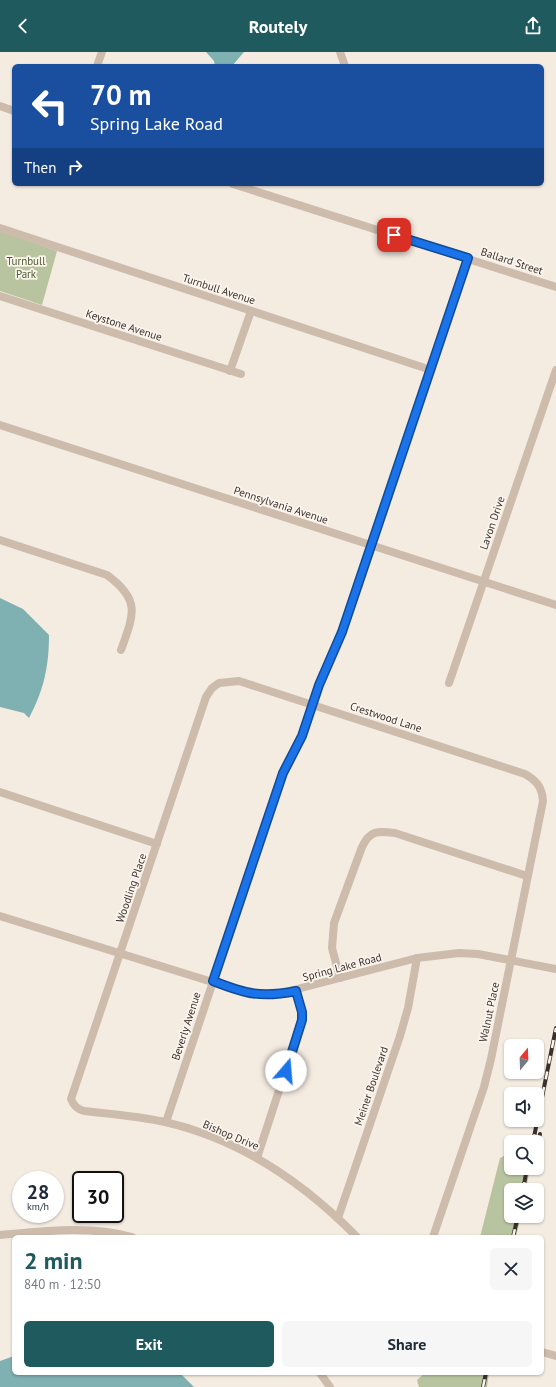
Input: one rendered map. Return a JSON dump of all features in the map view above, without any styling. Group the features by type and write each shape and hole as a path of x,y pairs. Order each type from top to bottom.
{"street":[{"path":"98,64 102,52"},
{"path":"340,52 344,64"},
{"path":"0,106 12,110"},
{"name":"Ballard Street","path":"239,186 556,287"},
{"name":"Turnbull Avenue","path":"0,228 431,370"},
{"name":"Beverly Avenue","path":"166,1122 283,773 302,736 312,704 342,632 468,258"},
{"name":"Keystone Avenue","path":"0,296 241,374"},
{"path":"230,371 250,311"},
{"name":"Lavon Drive","path":"449,683 556,370"},
{"name":"Pennsylvania Avenue","path":"0,425 556,605"},
{"path":"0,540 107,575 119,583 128,594 132,605 132,617 121,650"},
{"name":"Crestwood Lane","path":"219,683 239,681 312,704 525,774 535,779 540,786"},
{"name":"Woodling Place","path":"73,1105 71,1100 73,1092 206,697 212,688 219,683"},
{"name":"Walnut Place","path":"433,1235 484,1087 512,960 527,876 543,801 540,786"},
{"path":"0,792 157,844"},
{"path":"340,978 332,948 334,923 362,847 366,838 373,833 395,833 527,876"},
{"name":"Spring Lake Road","path":"0,916 248,993 261,995 274,995 296,991 417,958 459,953 512,960 556,969"},
{"name":"Meiner Boulevard","path":"338,1218 400,1036 408,1008 417,958"},
{"path":"257,1158 301,1024 302,1012 296,991"},
{"name":"Bishop Drive","path":"73,1105 84,1111 134,1116 166,1122 201,1133 257,1158 293,1181 338,1218 355,1235"},
{"path":"0,1235 84,1230 126,1235"},
{"path":"544,1353 556,1356"},
{"path":"321,1375 330,1387"}],"green space":[{"name":"Turnbull Park","path":"0,231 57,251 42,305 0,291"},
{"path":"504,1156 504,1175 529,1175 527,1183 504,1183 504,1223 519,1223 516,1235 481,1235 500,1158"},
{"path":"423,1375 489,1375 487,1387 419,1387 417,1380"}],"water":[{"path":"206,52 244,52 234,64 215,64 214,61"},
{"path":"0,598 23,609 49,635 45,678 29,718 24,713 0,707"},
{"path":"12,1357 12,1375 182,1375 194,1387 0,1387 0,1361"}],"railway":[{"path":"534,1135 556,1028"},
{"path":"524,1183 526,1175"},
{"path":"513,1235 516,1223"},
{"path":"483,1387 486,1375"}],"route":[{"path":"286,1071 302,1020 302,1012 296,991 274,995 261,995 248,993 213,981 283,773 302,736 319,685 331,662 342,632 468,258 394,235"}]}
